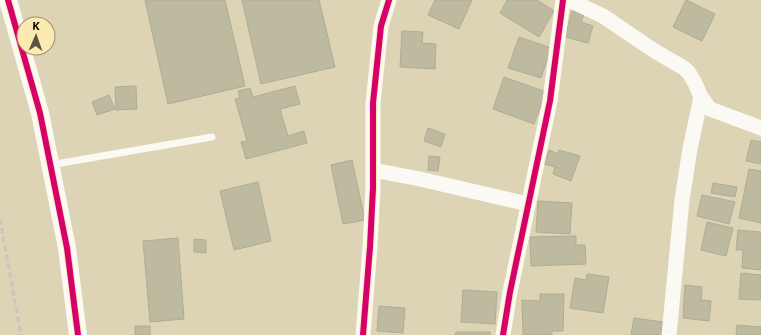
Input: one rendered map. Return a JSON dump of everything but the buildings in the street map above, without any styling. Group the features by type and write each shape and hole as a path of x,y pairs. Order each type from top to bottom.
{"street":[{"path":"8,0 40,113 66,248 78,335"},
{"path":"363,335 370,247 373,170 373,103 376,61 381,26 389,0"},
{"path":"503,335 510,292 550,101 563,0"},
{"path":"569,0 603,16 653,50 684,68 689,73 701,97 710,110 761,128"},
{"path":"668,335 682,200 690,149 701,97"},
{"path":"373,170 420,179 528,204"}],"lane":[{"path":"50,165 212,137"}],"railway":[{"path":"0,219 21,335"}],"cycle path":[{"path":"8,0 40,113 67,248 78,335"},
{"path":"363,335 373,188 373,103 381,26 389,0"},
{"path":"503,335 510,292 550,101 563,0"}]}
